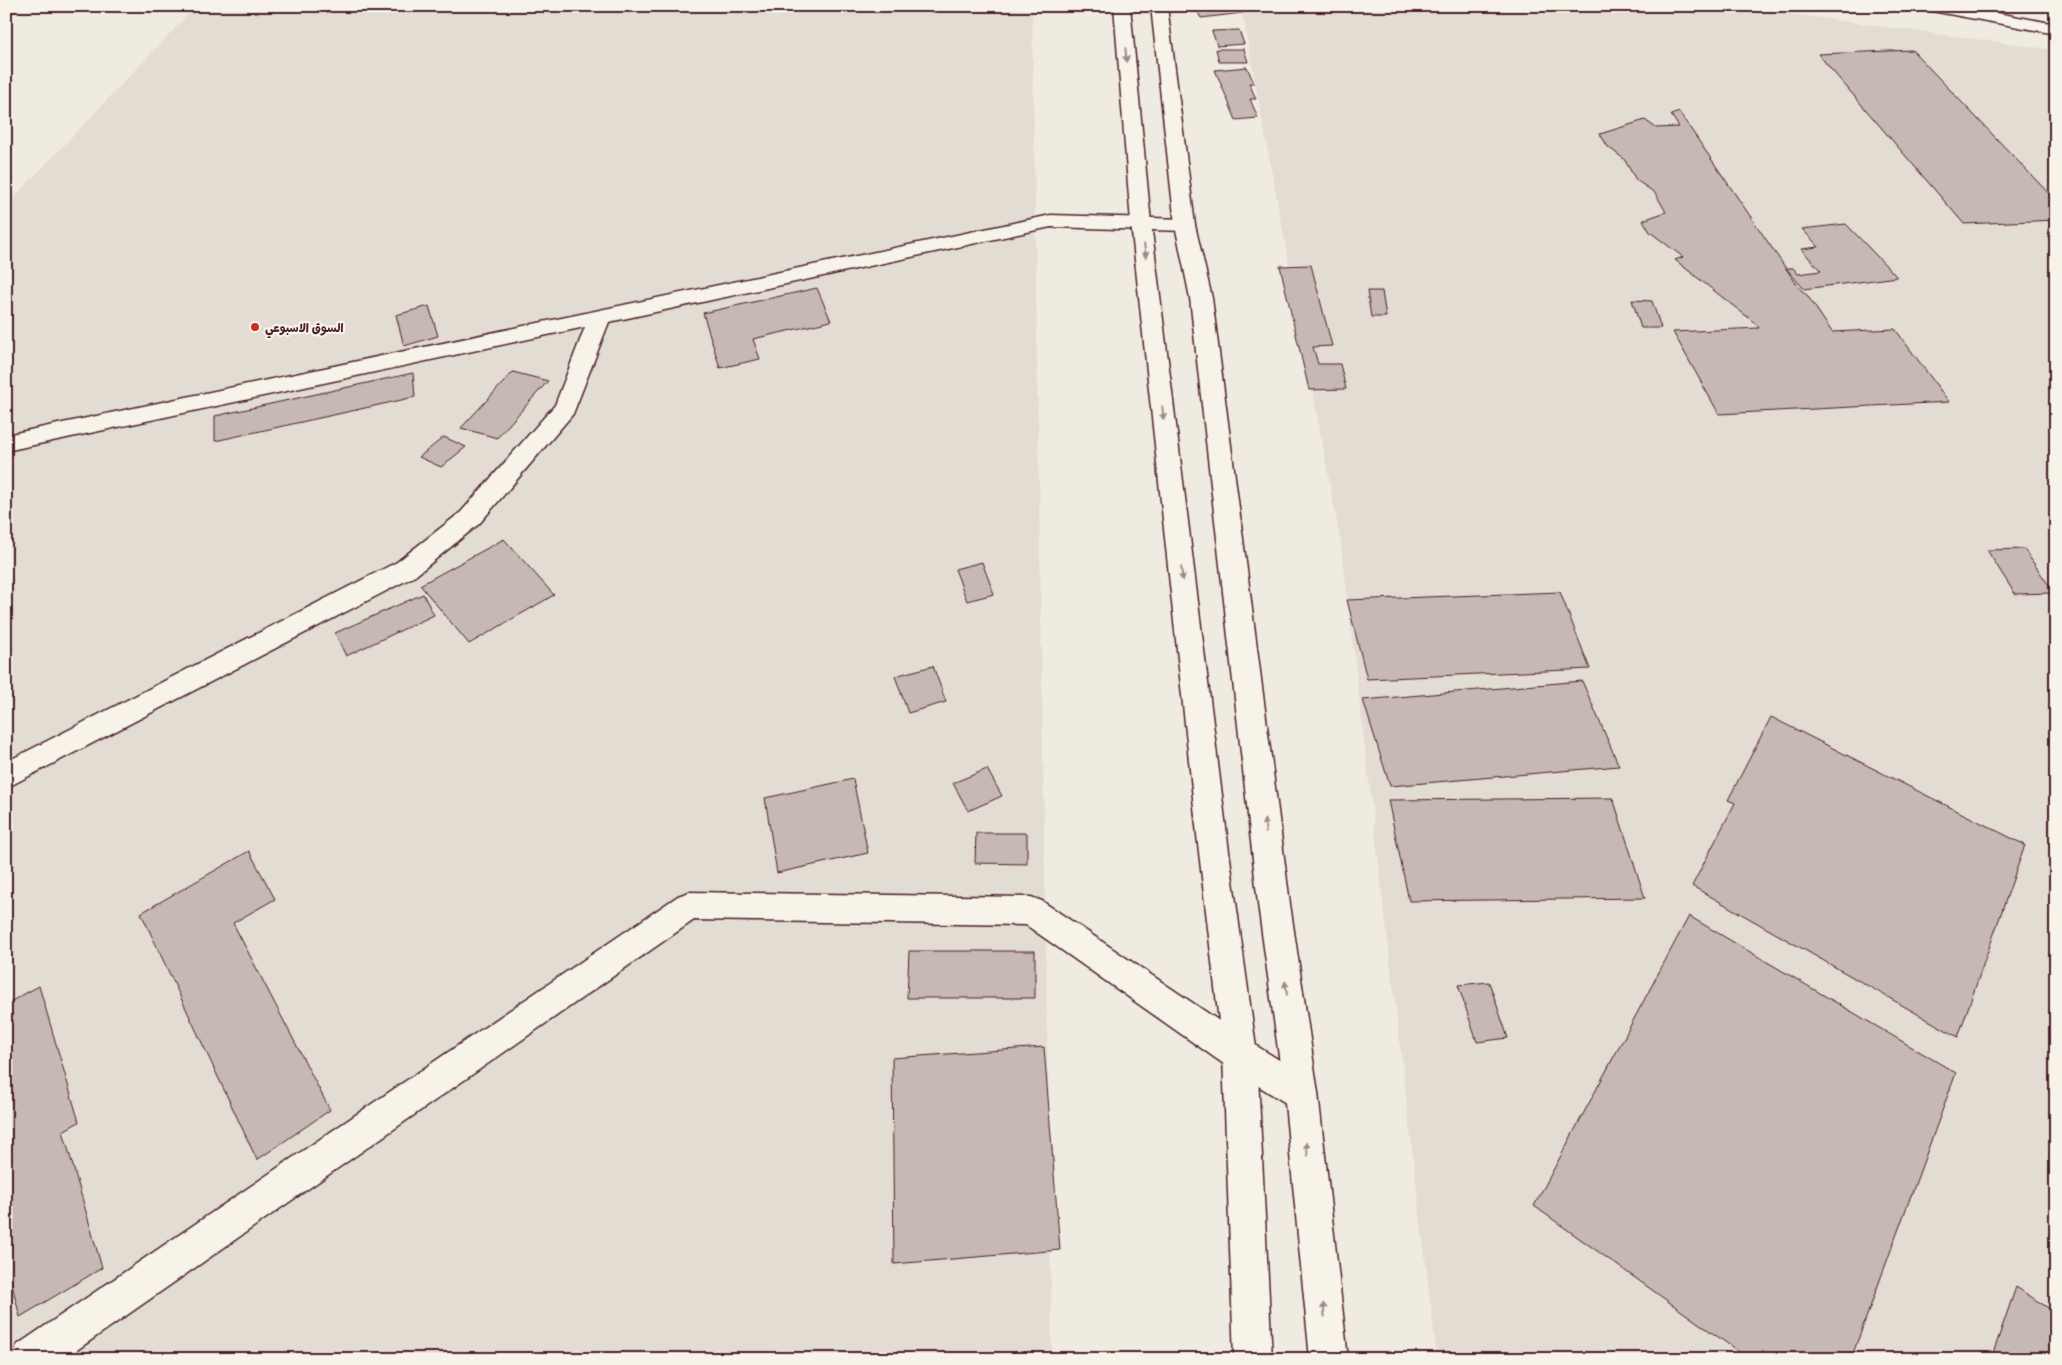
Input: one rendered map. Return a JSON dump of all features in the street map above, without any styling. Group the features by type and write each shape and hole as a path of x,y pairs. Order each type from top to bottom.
{"main road":[{"path":"1122,6 1141,223 1212,834 1240,1055 1253,1359"},
{"path":"1159,6 1185,224 1201,298 1274,904 1301,1093 1329,1359"},
{"path":"1932,6 2056,29"},
{"path":"6,443 1051,221 1185,224"},
{"path":"6,776 406,569 470,518 565,408 600,317"},
{"path":"32,1359 689,906 1030,911 1240,1055 1301,1093"}],"shaded area":[{"path":"196,6 1032,6 1052,1359 6,1359 6,206"},
{"path":"1241,6 1716,6 1762,10 2056,50 2056,1359 1437,1359 1341,544"}],"building":[{"path":"1194,6 1238,6 1243,13 1201,18"},
{"path":"1239,30 1244,44 1217,46 1212,31"},
{"path":"1216,49 1244,49 1248,62 1219,62"},
{"path":"1912,50 2056,201 2056,220 1964,224 1818,54"},
{"path":"1247,67 1254,83 1249,83 1256,99 1250,99 1258,118 1236,120 1215,70"},
{"path":"1679,112 1800,289 1807,295 1832,332 1895,329 1949,402 1719,414 1673,332 1759,328 1675,260 1683,257 1650,232 1643,220 1666,212 1655,193 1636,180 1624,159 1608,147 1600,134 1645,120 1656,128 1679,127 1671,115"},
{"path":"1846,224 1897,277 1804,289 1786,268 1793,268 1798,274 1821,271 1801,249 1819,247 1802,229"},
{"path":"1311,265 1332,346 1313,347 1318,364 1340,364 1346,389 1309,390 1280,266"},
{"path":"817,288 831,321 753,339 760,359 720,368 703,313"},
{"path":"1367,291 1382,291 1386,317 1371,317"},
{"path":"1632,300 1652,301 1661,328 1641,328"},
{"path":"429,306 438,336 404,346 396,315"},
{"path":"513,372 548,381 497,438 461,428"},
{"path":"413,373 415,397 215,441 215,416"},
{"path":"444,437 466,447 441,467 419,457"},
{"path":"504,539 554,595 469,644 420,585"},
{"path":"2024,549 2054,593 2015,594 1987,550"},
{"path":"982,562 994,594 967,601 955,569"},
{"path":"1560,592 1590,669 1367,679 1347,600"},
{"path":"423,594 434,615 346,656 335,633"},
{"path":"933,666 946,702 908,713 895,676"},
{"path":"1582,681 1619,766 1390,786 1363,700"},
{"path":"1771,717 2025,845 1958,1037 1692,886 1735,803 1728,800"},
{"path":"987,769 1002,796 968,811 953,783"},
{"path":"853,779 868,853 777,873 765,798"},
{"path":"1613,798 1645,898 1409,901 1388,800"},
{"path":"976,833 1027,833 1027,864 975,863"},
{"path":"249,851 275,899 233,923 330,1110 257,1160 141,913"},
{"path":"1689,916 1956,1073 1851,1359 1749,1359 1534,1206"},
{"path":"909,951 1035,951 1035,998 907,998"},
{"path":"1489,982 1508,1038 1477,1042 1458,985"},
{"path":"39,986 79,1122 63,1131 102,1268 20,1317 6,1260 6,1004"},
{"path":"1044,1047 1060,1250 894,1264 892,1058"},
{"path":"2016,1287 2056,1313 2056,1359 1991,1359"}],"place":[{"name":"السوق الاسبوعي","path":"255,327"}]}
